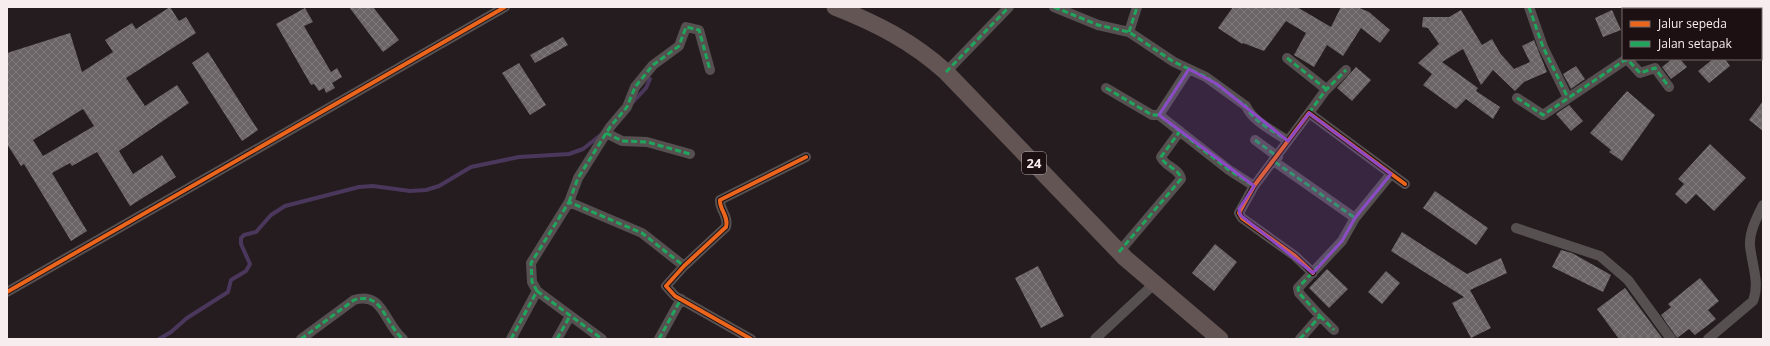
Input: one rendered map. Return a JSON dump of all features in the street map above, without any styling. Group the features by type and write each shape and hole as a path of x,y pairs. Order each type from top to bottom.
{"highway":[{"name":"24","path":"835,7 893,33 923,52 946,72 1119,252 1154,284 1220,339"}],"street":[{"path":"7,292 505,7"},
{"path":"946,72 1009,7"},
{"path":"1054,7 1098,25 1129,32 1174,62 1206,77 1217,84 1246,106 1253,117 1288,141"},
{"path":"1129,32 1137,7"},
{"path":"1529,7 1543,47 1568,98"},
{"path":"602,339 537,291 532,282 531,263 569,202 578,178 606,134 627,107 633,91 653,65 679,46 686,27 699,30 710,70"},
{"path":"1287,58 1326,90"},
{"path":"1517,98 1543,115 1625,60 1629,60 1640,73 1656,68 1669,87"},
{"path":"1159,115 1189,69"},
{"path":"1313,273 1295,256 1240,215 1239,209 1254,186 1276,159 1326,90 1346,70"},
{"path":"1106,88 1152,115 1159,115 1229,170 1254,186"},
{"path":"1309,113 1405,184"},
{"path":"1119,252 1181,179 1179,174 1162,161 1161,157 1180,131"},
{"path":"606,134 622,141 647,142 690,154"},
{"path":"1255,140 1276,159 1355,218"},
{"path":"751,339 681,299 666,289 666,286 684,266 726,227 727,220 719,203 722,198 806,157"},
{"path":"1334,330 1297,290 1342,241 1355,218 1391,174"},
{"path":"569,202 642,232 684,266"},
{"path":"1708,339 1753,301 1756,293 1750,245 1751,236 1763,205"},
{"path":"1516,228 1600,256 1628,280 1671,339"},
{"path":"1095,339 1154,284"},
{"path":"510,339 537,291"},
{"path":"301,339 354,300 363,297 373,300 379,306 389,323 403,339"},
{"path":"659,339 681,299"},
{"path":"557,339 570,316"},
{"path":"1300,339 1320,316"}],"highlighted area":[{"path":"1189,69 1217,84 1288,141 1309,113 1391,174 1355,218 1342,241 1313,273 1240,215 1239,209 1254,186 1159,115"}],"building":[{"path":"170,7 179,21 186,17 196,33 126,78 145,106 177,85 189,103 119,151 133,174 162,155 176,177 130,206 97,152 72,166 70,163 52,173 87,231 71,241 24,164 21,166 7,144 7,53 70,33 82,72 113,52 105,40 132,23 136,29","holes":["83,109 94,126 43,156 33,140"]},
{"path":"349,7 373,7 399,40 383,52"},
{"path":"1233,7 1297,7 1331,27 1341,7 1357,7 1369,12 1390,30 1380,43 1361,28 1343,56 1327,45 1314,67 1294,55 1306,33 1286,21 1264,51 1243,43 1242,44 1218,28"},
{"path":"305,8 313,22 304,26 331,72 337,68 342,77 332,83 335,88 326,93 324,88 319,91 314,84 311,85 276,24"},
{"path":"1461,10 1482,45 1492,39 1500,53 1514,69 1530,62 1522,46 1534,40 1547,72 1524,82 1515,91 1493,70 1481,85 1463,49 1442,62 1478,88 1476,91 1500,107 1493,119 1466,99 1456,109 1423,85 1432,74 1418,63 1439,44 1428,28 1422,27 1423,17 1449,17"},
{"path":"1612,10 1621,30 1603,37 1595,18"},
{"path":"563,37 568,45 535,63 530,55"},
{"path":"208,52 258,130 242,141 192,63"},
{"path":"1671,60 1681,60 1687,67 1671,79 1662,67"},
{"path":"1712,60 1726,60 1730,66 1709,83 1698,71"},
{"path":"519,63 546,105 530,115 502,73"},
{"path":"1576,66 1585,79 1571,89 1563,74"},
{"path":"1356,67 1371,80 1352,101 1337,88"},
{"path":"1627,91 1655,115 1622,161 1609,152 1611,150 1590,133"},
{"path":"1763,101 1763,131 1749,120"},
{"path":"1569,105 1583,121 1571,131 1556,114"},
{"path":"1710,144 1746,178 1714,211 1696,194 1686,204 1675,194 1684,184 1678,179"},
{"path":"1435,191 1488,228 1476,245 1423,208"},
{"path":"1402,232 1467,274 1501,258 1507,273 1470,290 1491,328 1471,338 1452,303 1464,297 1391,251"},
{"path":"1215,244 1237,262 1214,291 1192,273"},
{"path":"1561,250 1572,253 1611,275 1603,292 1552,267"},
{"path":"1038,266 1064,316 1041,328 1015,278"},
{"path":"1327,269 1348,289 1329,308 1309,288"},
{"path":"1386,271 1400,283 1382,304 1368,292"},
{"path":"1700,278 1719,301 1708,310 1716,319 1695,335 1689,329 1677,338 1661,315 1671,307 1668,304"},
{"path":"1625,288 1663,339 1619,339 1597,309"}],"waterway":[{"path":"632,103 646,88 650,79"},
{"path":"159,339 171,332 187,318 228,292 231,280 246,271 250,264 241,244 241,238 244,235 256,232 271,215 285,206 359,187 373,186 410,191 426,190 439,186 471,167 519,157 569,154 583,149 602,134"}],"marked path":[{"path":"946,72 1009,7"},
{"path":"1054,7 1098,25 1129,32 1174,62 1206,77 1246,106 1249,112 1264,126 1288,141"},
{"path":"1129,32 1137,7"},
{"path":"1529,7 1543,47 1568,98"},
{"path":"569,202 578,178 610,127 627,107 635,87 653,65 679,46 686,27 699,30 710,70"},
{"path":"1287,58 1326,89"},
{"path":"1517,98 1543,115 1625,60 1629,61 1640,73 1655,68 1669,87"},
{"path":"1159,115 1189,69"},
{"path":"1309,113 1325,91 1346,70"},
{"path":"1106,88 1152,115 1159,115 1229,170 1254,186"},
{"path":"1119,252 1181,179 1178,173 1165,163 1161,157 1180,131"},
{"path":"606,133 622,141 647,142 690,154"},
{"path":"1255,140 1278,157"},
{"path":"1275,162 1355,218"},
{"path":"1300,339 1320,316 1299,293 1298,288 1342,241 1355,218 1391,174"},
{"path":"511,339 537,291 532,282 531,263 569,202 642,233 684,266"},
{"path":"537,291 602,339"},
{"path":"301,339 354,300 364,298 377,304 391,325 403,339"},
{"path":"659,339 681,299"},
{"path":"557,339 570,316"},
{"path":"1320,316 1334,330"}],"cycle path":[{"path":"7,292 505,7"},
{"path":"1313,273 1295,256 1242,218 1239,213 1254,186 1309,113 1405,184"},
{"path":"751,339 675,296 666,286 684,266 726,227 727,223 720,200 806,157"}]}
